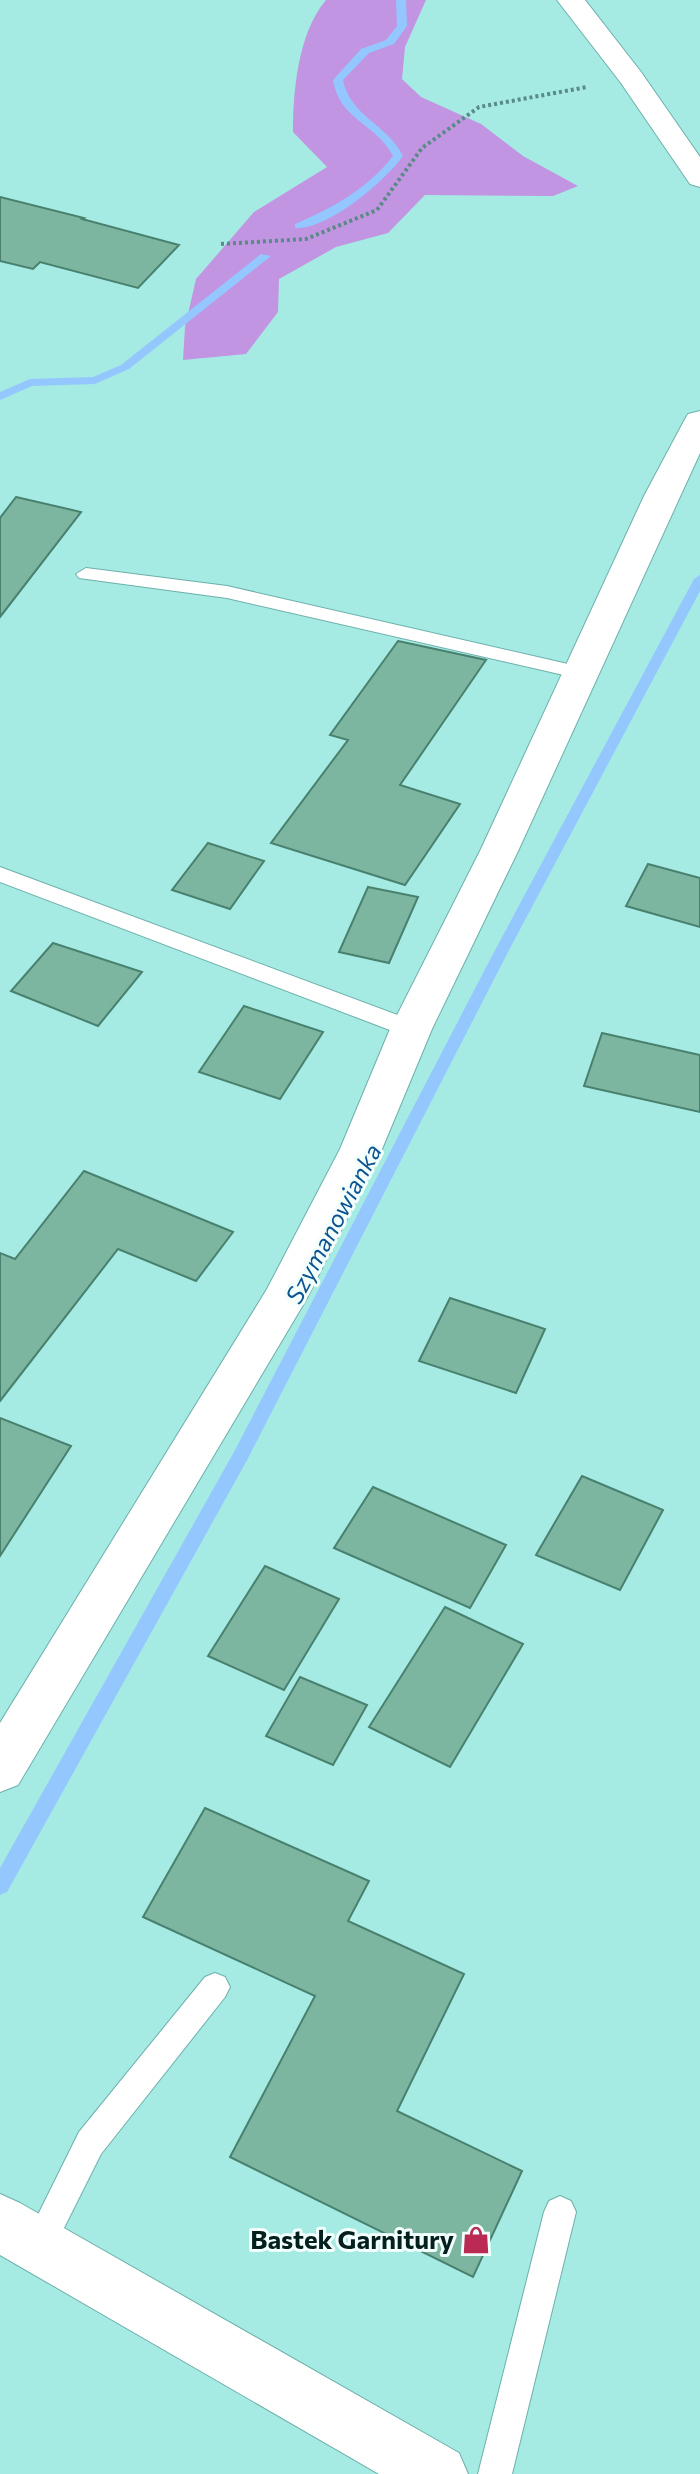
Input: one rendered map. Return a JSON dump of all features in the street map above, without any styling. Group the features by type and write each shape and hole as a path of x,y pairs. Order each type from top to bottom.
{"street":[{"path":"571,0 631,78 700,178"},
{"path":"0,1769 284,1300 361,1149 411,1029 500,849 661,496 700,421"},
{"path":"20,2234 438,2474"}],"lane":[{"path":"86,574 227,592 581,673"},
{"path":"0,874 411,1029"},
{"path":"20,2234 215,1987"},
{"path":"495,2474 560,2212"}],"path":[{"path":"221,244 306,239 377,210 422,148 479,107 631,78"}],"shaded area":[{"path":"326,0 426,0 405,47 402,79 421,97 481,124 523,156 578,186 553,196 425,195 388,233 336,247 279,279 278,312 246,354 183,360 185,327 196,279 254,212 327,167 293,132 296,81 303,45"}],"building":[{"path":"0,197 179,245 138,288 40,262 33,269 0,261"},
{"path":"16,497 81,512 0,617 0,518"},
{"path":"398,641 486,660 400,785 460,804 405,885 271,843 348,740 330,735"},
{"path":"208,843 264,861 230,909 172,890"},
{"path":"648,864 700,878 700,927 626,906"},
{"path":"368,887 418,897 389,963 339,952"},
{"path":"53,943 142,972 98,1026 11,991"},
{"path":"244,1006 323,1032 280,1099 199,1072"},
{"path":"602,1033 700,1055 700,1112 584,1086"},
{"path":"84,1171 233,1232 196,1281 118,1249 0,1401 0,1253 15,1259"},
{"path":"450,1298 545,1329 516,1393 419,1361"},
{"path":"0,1418 71,1446 0,1556"},
{"path":"582,1476 663,1510 620,1590 536,1555"},
{"path":"373,1487 506,1545 470,1608 334,1548"},
{"path":"265,1566 339,1599 284,1690 208,1656"},
{"path":"445,1607 523,1644 450,1767 369,1727"},
{"path":"300,1677 367,1705 333,1765 266,1736"},
{"path":"205,1808 369,1881 348,1921 464,1974 397,2111 522,2171 473,2277 230,2157 315,1996 143,1917"}],"waterway":[{"path":"299,226 366,190 398,156 384,136 346,104 340,94 338,80 365,51 390,42 402,26 401,0"},
{"path":"0,396 30,383 95,380 125,367 265,256"},
{"name":"Szymanowianka","path":"0,1886 240,1457 500,954 700,579"}],"place":[{"name":"Bastek Garnitury","path":"476,2240"}]}
